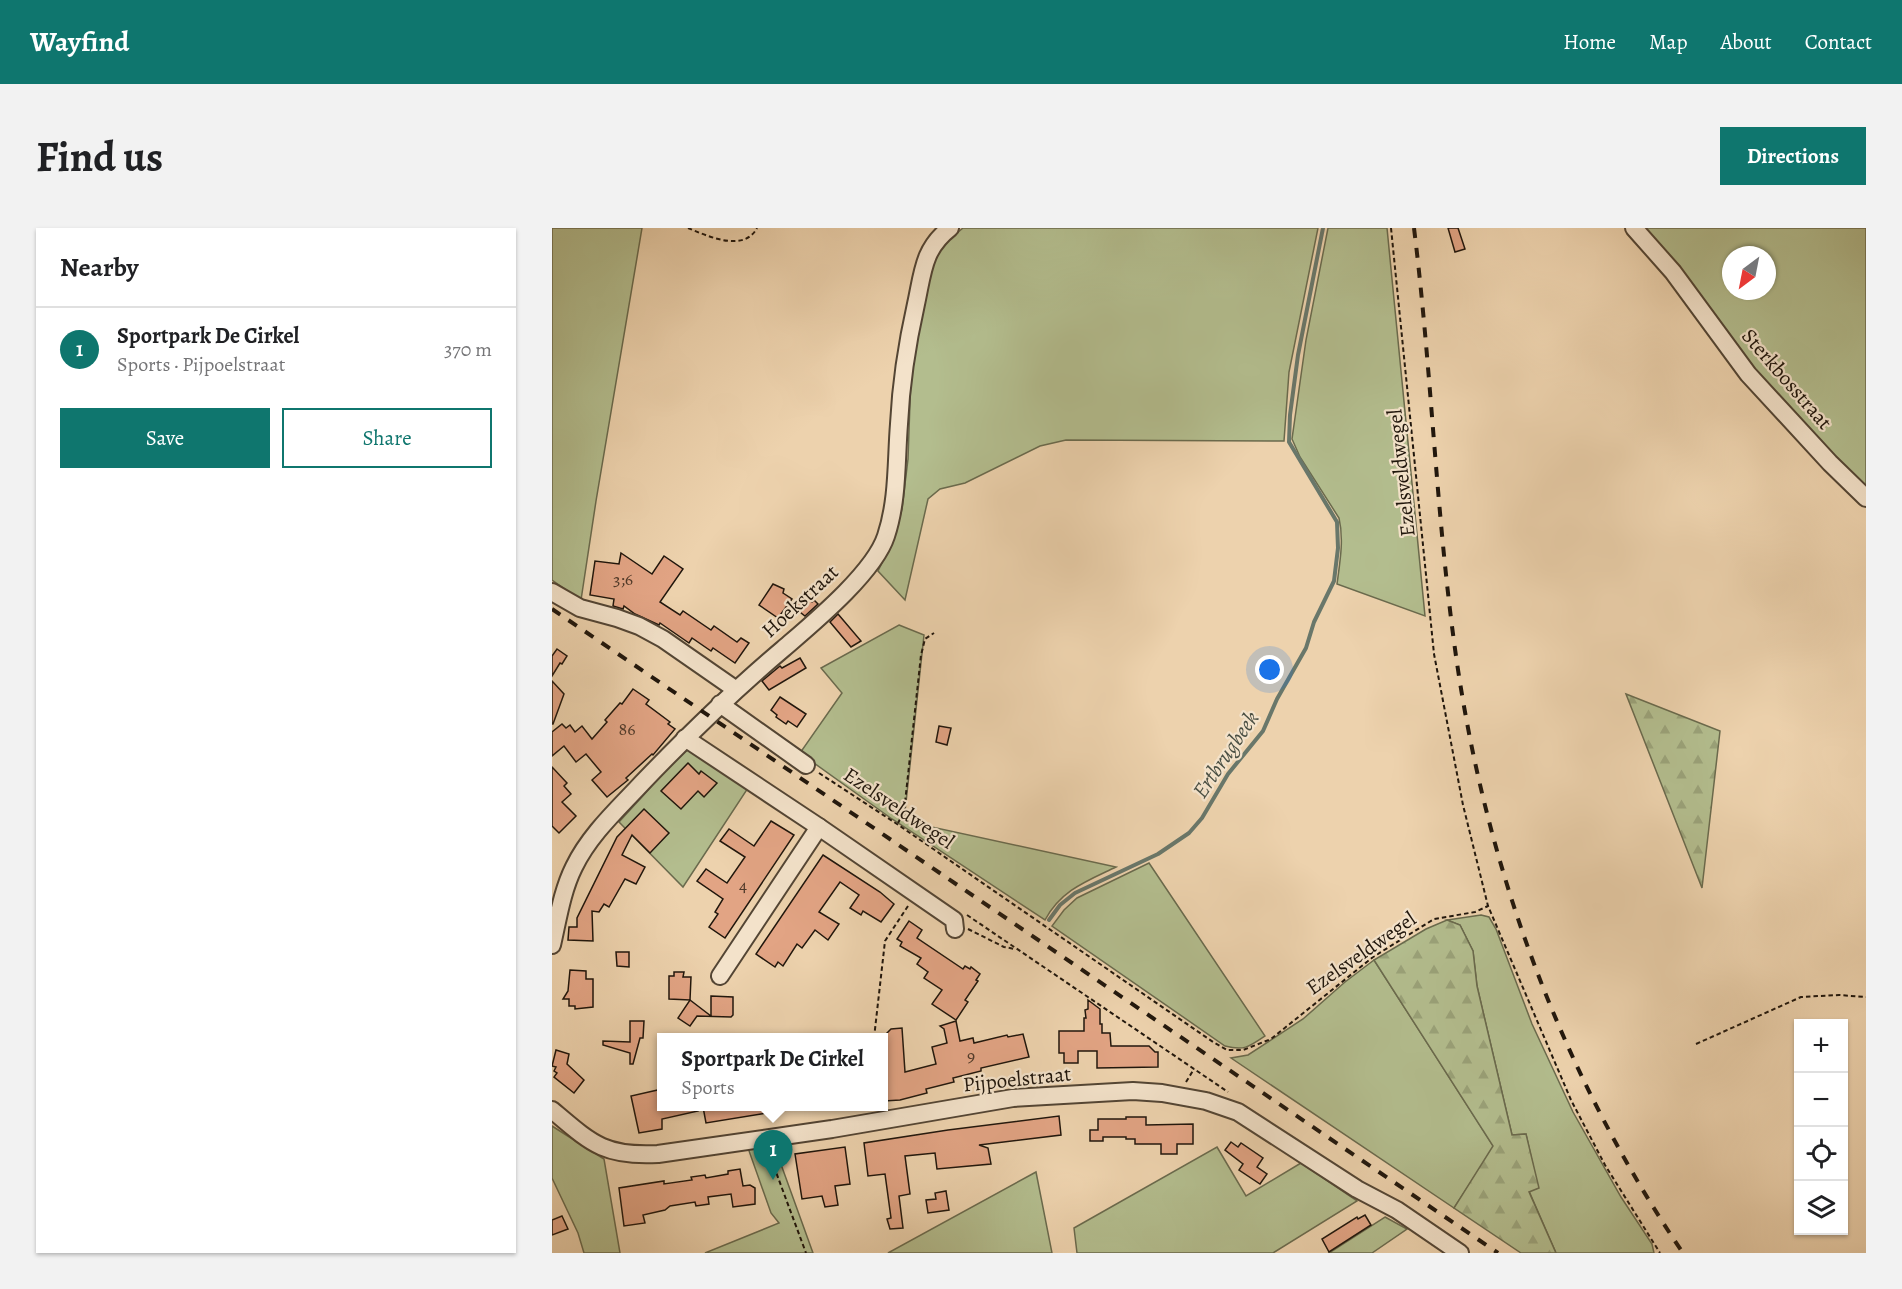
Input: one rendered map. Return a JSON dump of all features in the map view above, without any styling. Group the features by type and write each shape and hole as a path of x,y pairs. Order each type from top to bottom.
{"street":[{"name":"Hoekstraat","path":"552,945 568,882 583,851 609,819 685,738 735,689 804,632 850,588 885,539 892,516 904,366 911,326 928,254 936,240 951,228"},
{"name":"Sterkbosstraat","path":"1634,228 1673,272 1748,374 1830,463 1866,498"},
{"path":"552,591 580,608 639,626 663,639 735,689"},
{"path":"720,704 806,765"},
{"path":"685,738 956,920"},
{"path":"720,976 819,827"},
{"name":"Pijpoelstraat","path":"552,1110 596,1145 634,1155 658,1154 832,1129 1013,1098 1121,1092 1162,1093 1206,1101 1238,1112 1357,1189 1397,1210 1460,1253"}],"path":[{"path":"688,228 723,240 740,241 753,234 757,228"},
{"name":"Ezelsveldwegel","path":"806,765 897,824 1227,1050 1243,1050 1271,1039 1373,957 1434,919 1475,912 1488,906 1463,805 1434,654 1391,228"},
{"path":"897,824 904,812 921,655 925,639 934,633"},
{"path":"875,1033 885,941 916,894"},
{"path":"1488,906 1571,1100 1605,1165 1660,1253"},
{"path":"956,920 1004,947 1018,949"},
{"path":"956,920 1018,949 1234,1096 1238,1112"},
{"path":"1696,1044 1801,997 1839,995 1866,997"},
{"path":"768,1138 773,1164 807,1253"}],"green space":[{"path":"552,228 642,228 581,600 552,580"},
{"path":"963,228 1318,228 1289,372 1284,441 1066,440 1040,446 965,483 940,489 928,499 905,600 878,571 894,539 902,509 908,459 911,374 930,275 936,253"},
{"path":"1328,228 1387,228 1425,616 1337,584 1341,542 1339,518 1300,457 1292,439 1306,340"},
{"path":"1641,228 1866,228 1866,487 1845,469 1765,383 1683,273"},
{"path":"899,625 924,635 904,821 1116,867 1085,882 1067,894 1051,910 1045,920 892,819 800,753 842,693 821,668"},
{"path":"1626,694 1720,731 1702,888"},
{"path":"687,750 693,750 748,788 683,887 619,822"},
{"path":"1149,863 1265,1036 1255,1043 1242,1048 1225,1046 1052,926 1077,898"},
{"path":"1481,915 1489,917 1496,929 1532,1024 1573,1112 1621,1197 1652,1244 1654,1253 1556,1253 1529,1191 1538,1188 1526,1134 1512,1135 1477,986 1473,951 1460,925 1447,920"},
{"path":"1447,920 1460,925 1473,951 1477,986 1512,1135 1526,1134 1539,1188 1529,1192 1556,1253 1521,1253 1454,1208 1493,1146 1374,960 1426,929"},
{"path":"1374,960 1494,1147 1454,1208 1231,1058 1248,1055 1303,1019"},
{"path":"552,1126 604,1159 620,1253 584,1253 578,1233 552,1178"},
{"path":"774,1145 813,1253 705,1253 779,1223 771,1213 748,1148"},
{"path":"1217,1147 1246,1196 1301,1163 1357,1201 1273,1253 1077,1253 1074,1228"},
{"path":"1036,1172 1052,1253 888,1253"},
{"path":"1385,1217 1407,1229 1372,1253 1329,1253"}],"building":[{"path":"1448,228 1458,228 1465,249 1455,252"},
{"path":"621,553 652,574 664,556 683,569 660,602 680,615 683,611 711,630 714,626 737,642 741,638 749,643 735,663 713,648 711,651 692,638 689,643 660,623 659,625 635,614 624,606 623,609 613,606 614,599 590,595 595,561 619,564"},
{"path":"773,584 784,589 783,593 792,599 778,618 759,605"},
{"path":"804,594 812,602 814,600 818,604 805,616 792,606"},
{"path":"838,614 861,641 851,647 830,622"},
{"path":"557,649 567,656 552,676 552,656"},
{"path":"800,658 806,668 769,690 762,681 780,666 782,668"},
{"path":"552,681 564,694 553,724 552,724"},
{"path":"633,689 649,700 646,704 670,722 668,724 675,729 653,755 626,778 628,780 607,797 592,780 601,772 586,754 576,762 564,746 552,756 552,732 562,724 566,728 570,725 575,732 582,726 592,739 607,722 605,720 620,703 622,704"},
{"path":"780,697 806,714 797,727 788,721 786,724 771,710"},
{"path":"939,726 951,728 947,745 936,742"},
{"path":"688,763 699,774 701,771 717,783 704,797 698,791 681,809 661,791"},
{"path":"552,767 567,783 564,786 571,794 562,802 576,816 559,833 552,826"},
{"path":"644,809 669,833 650,853 632,835 622,855 645,867 636,884 625,879 609,907 604,904 599,912 592,911 593,941 568,940 569,927 577,927 577,918 617,837"},
{"path":"771,821 794,835 725,938 709,927 718,914 715,912 723,899 697,881 706,869 727,883 745,857 720,841 729,829 754,846"},
{"path":"823,855 880,892 894,904 881,922 863,911 861,915 850,908 859,895 840,882 819,912 839,924 828,940 815,930 802,948 797,944 783,966 778,962 775,967 756,954"},
{"path":"909,921 922,930 917,938 963,969 965,966 970,969 971,967 980,974 965,1000 968,1002 956,1020 932,1004 942,990 924,978 928,972 917,964 921,958 900,946 902,942 897,939"},
{"path":"616,952 629,952 629,967 617,966"},
{"path":"570,970 586,971 586,979 593,979 593,1007 575,1009 575,1006 569,1006 569,999 563,999 568,991"},
{"path":"674,972 684,972 683,977 691,977 690,1000 669,999 669,976 674,976"},
{"path":"711,996 733,997 733,1015 731,1017 697,1016 690,1026 678,1018 690,1000 711,1016"},
{"path":"1088,1000 1100,1009 1102,1033 1110,1033 1111,1046 1149,1046 1158,1052 1158,1067 1097,1068 1097,1051 1078,1051 1078,1063 1064,1063 1064,1053 1059,1053 1059,1031 1084,1031"},
{"path":"630,1021 644,1021 643,1038 640,1038 633,1064 630,1064 630,1053 603,1045 603,1041 630,1042"},
{"path":"956,1021 960,1041 973,1038 974,1043 1007,1035 1008,1037 1023,1034 1029,1057 981,1068 981,1071 953,1078 954,1082 926,1089 927,1093 888,1101 887,1033 891,1029 902,1028 905,1072 936,1064 932,1047 947,1043 944,1029 940,1026"},
{"path":"556,1050 569,1054 567,1064 584,1080 574,1093 554,1077 557,1073 554,1071 556,1067 552,1066"},
{"path":"657,1090 657,1111 698,1111 662,1119 662,1129 639,1133 631,1096"},
{"path":"704,1111 773,1111 773,1112 706,1123"},
{"path":"1059,1116 1061,1135 979,1145 988,1148 991,1164 937,1169 935,1153 905,1156 910,1194 899,1196 903,1228 890,1229 887,1219 891,1218 885,1174 868,1176 864,1143"},
{"path":"1126,1117 1146,1117 1146,1125 1193,1124 1193,1144 1177,1144 1177,1154 1161,1154 1161,1144 1135,1144 1135,1139 1126,1139 1126,1137 1103,1137 1103,1141 1090,1141 1090,1130 1098,1130 1098,1119 1126,1119"},
{"path":"1231,1142 1238,1147 1241,1143 1263,1158 1257,1167 1267,1174 1260,1184 1239,1170 1243,1164 1225,1150"},
{"path":"845,1147 850,1184 835,1186 838,1205 825,1207 822,1196 802,1199 795,1154"},
{"path":"740,1169 743,1186 750,1185 755,1188 755,1204 733,1207 731,1194 708,1197 709,1204 696,1206 695,1202 670,1206 665,1210 643,1215 645,1223 624,1226 619,1188 664,1181 664,1184 692,1180 691,1177 705,1175 706,1178"},
{"path":"946,1191 949,1210 928,1213 926,1200 936,1199 935,1193"},
{"path":"1365,1215 1371,1225 1329,1252 1322,1239 1357,1217 1358,1219"},
{"path":"562,1216 568,1229 552,1235 552,1220"}],"waterway":[{"name":"Ertbrugbeek","path":"1049,920 1060,905 1075,893 1158,854 1189,833 1202,818 1228,774 1263,731 1277,699 1306,648 1314,622 1334,581 1338,548 1337,522 1289,442 1298,355 1323,228"}],"railway":[{"path":"1414,228 1450,609 1471,742 1489,819 1510,896 1567,1044 1601,1116 1640,1185 1683,1253"},
{"path":"552,609 1498,1253"}],"place":[{"name":"Sportpark De Cirkel","path":"773,1180"}]}
